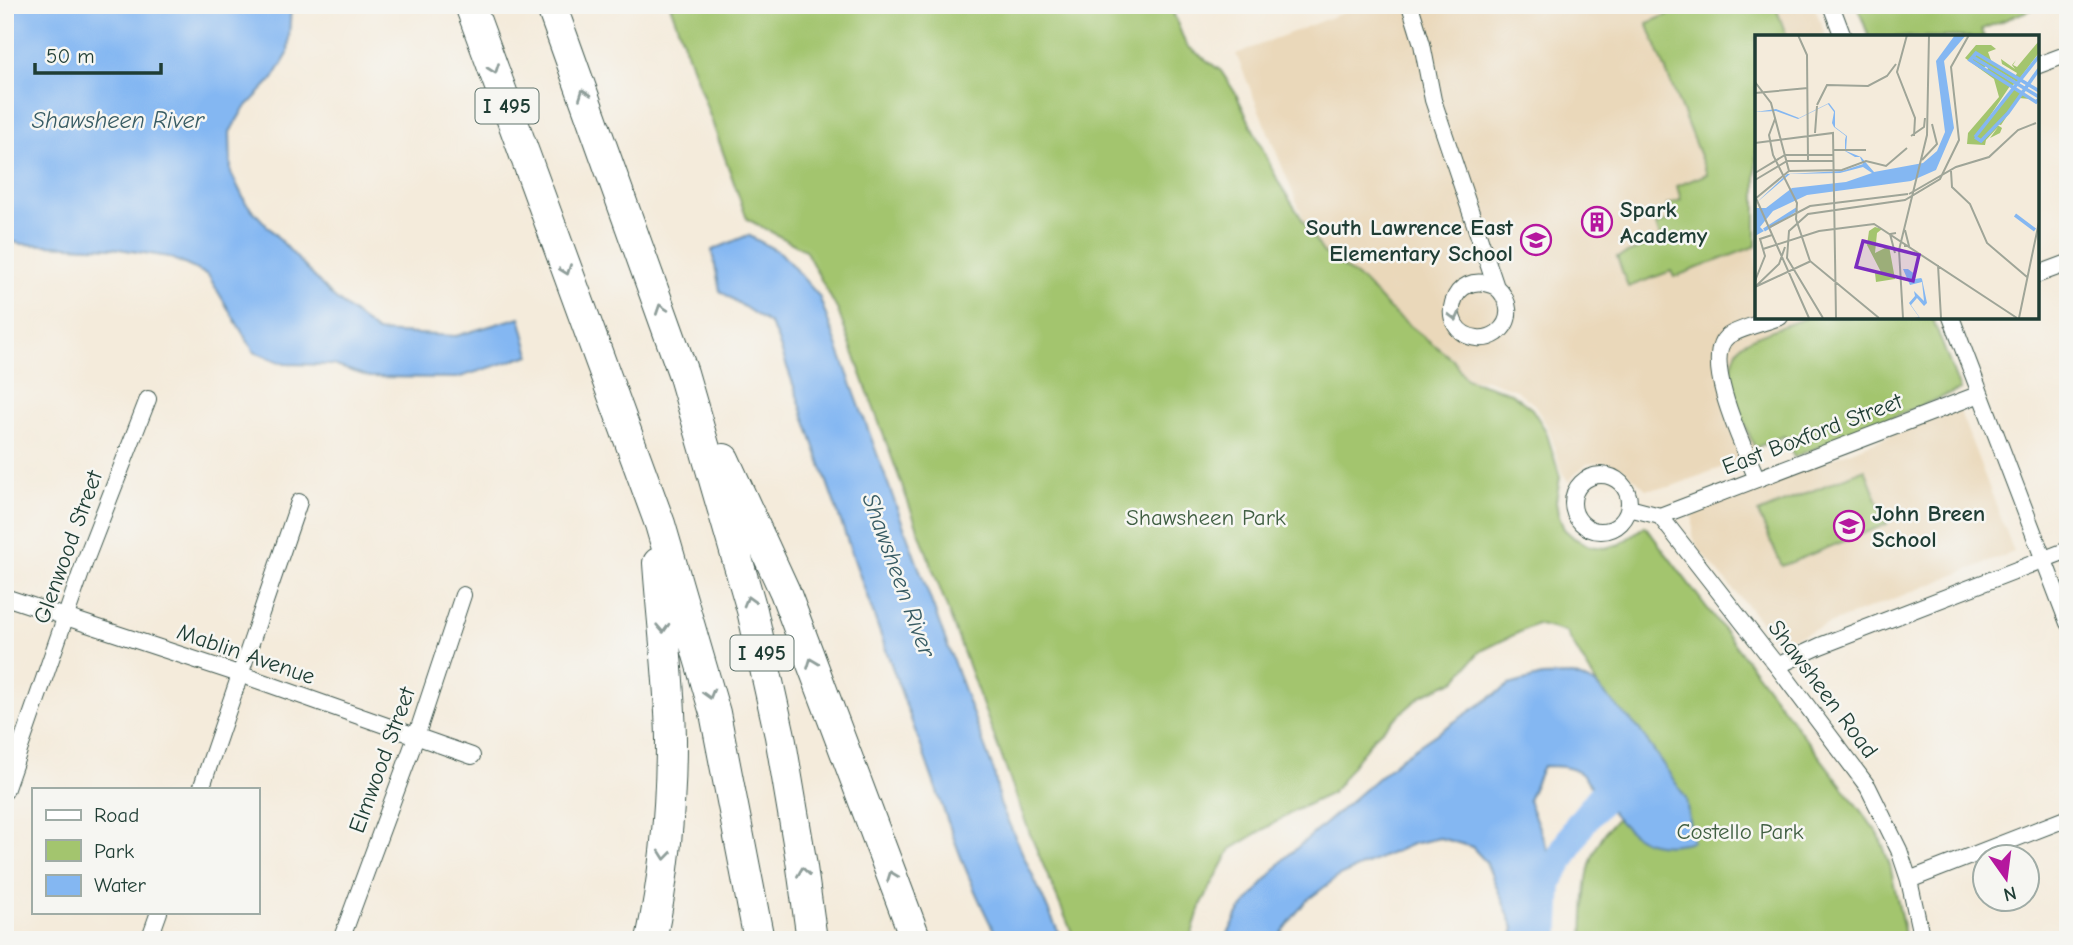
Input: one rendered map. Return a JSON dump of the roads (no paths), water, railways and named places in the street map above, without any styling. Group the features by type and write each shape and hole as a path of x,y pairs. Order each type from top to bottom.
{"highway":[{"name":"I 495","path":"470,5 655,511 715,713 759,940"},
{"name":"I 495","path":"551,5 683,373 755,623 780,737 812,940"},
{"path":"683,373 785,592 916,940"},
{"path":"651,940 665,858 671,738 655,511"}],"street":[{"path":"1410,5 1422,44 1433,100 1496,287"},
{"path":"1831,5 1842,35"},
{"path":"2038,65 2068,54"},
{"path":"2038,274 2068,263"},
{"path":"1757,480 1721,385 1718,358 1721,346 1728,336 1777,318"},
{"path":"1951,318 2068,622"},
{"name":"East Boxford Street","path":"1660,516 1980,394"},
{"name":"Glenwood Street","path":"5,791 65,618 148,399"},
{"path":"201,788 299,502"},
{"path":"1629,508 1660,516"},
{"name":"Shawsheen Road","path":"1660,516 1868,787 1899,850 1909,880 1922,940"},
{"path":"1777,666 1821,646 2068,550"},
{"name":"Elmwood Street","path":"341,940 416,737 463,594"},
{"name":"Mablin Avenue","path":"5,597 239,674 472,756"},
{"path":"1909,880 2068,818"},
{"path":"149,940 158,914"}],"water":[{"name":"Shawsheen River","path":"5,5 291,5 288,54 273,79 243,110 230,132 231,173 246,203 332,296 377,332 456,336 520,317 530,355 457,378 370,377 333,365 285,364 254,352 208,275 169,257 113,248 22,244 5,240"},
{"name":"Shawsheen River","path":"748,235 781,253 819,296 994,772 1000,804 1062,940 999,940 974,890 880,635 777,338 770,324 720,291 712,250"},
{"path":"1573,675 1594,683 1639,729 1686,798 1692,841 1660,845 1647,842 1636,836 1617,818 1580,773 1558,766 1543,766 1528,800 1559,877 1552,911 1561,940 1511,940 1514,928 1486,862 1472,847 1440,838 1412,844 1339,876 1306,901 1275,940 1225,940 1239,912 1284,859 1402,757 1509,685 1542,676"}],"waterway":[{"name":"Shawsheen River","path":"1544,940 1547,882 1579,826 1610,787 1607,762"}],"place":[{"name":"Spark Academy","path":"1597,222"},
{"name":"South Lawrence East Elementary School","path":"1536,240"},
{"name":"John Breen School","path":"1849,526"}],"park label":[{"name":"Shawsheen Park","path":"1206,517"},
{"name":"Costello Park","path":"1740,831"}]}
